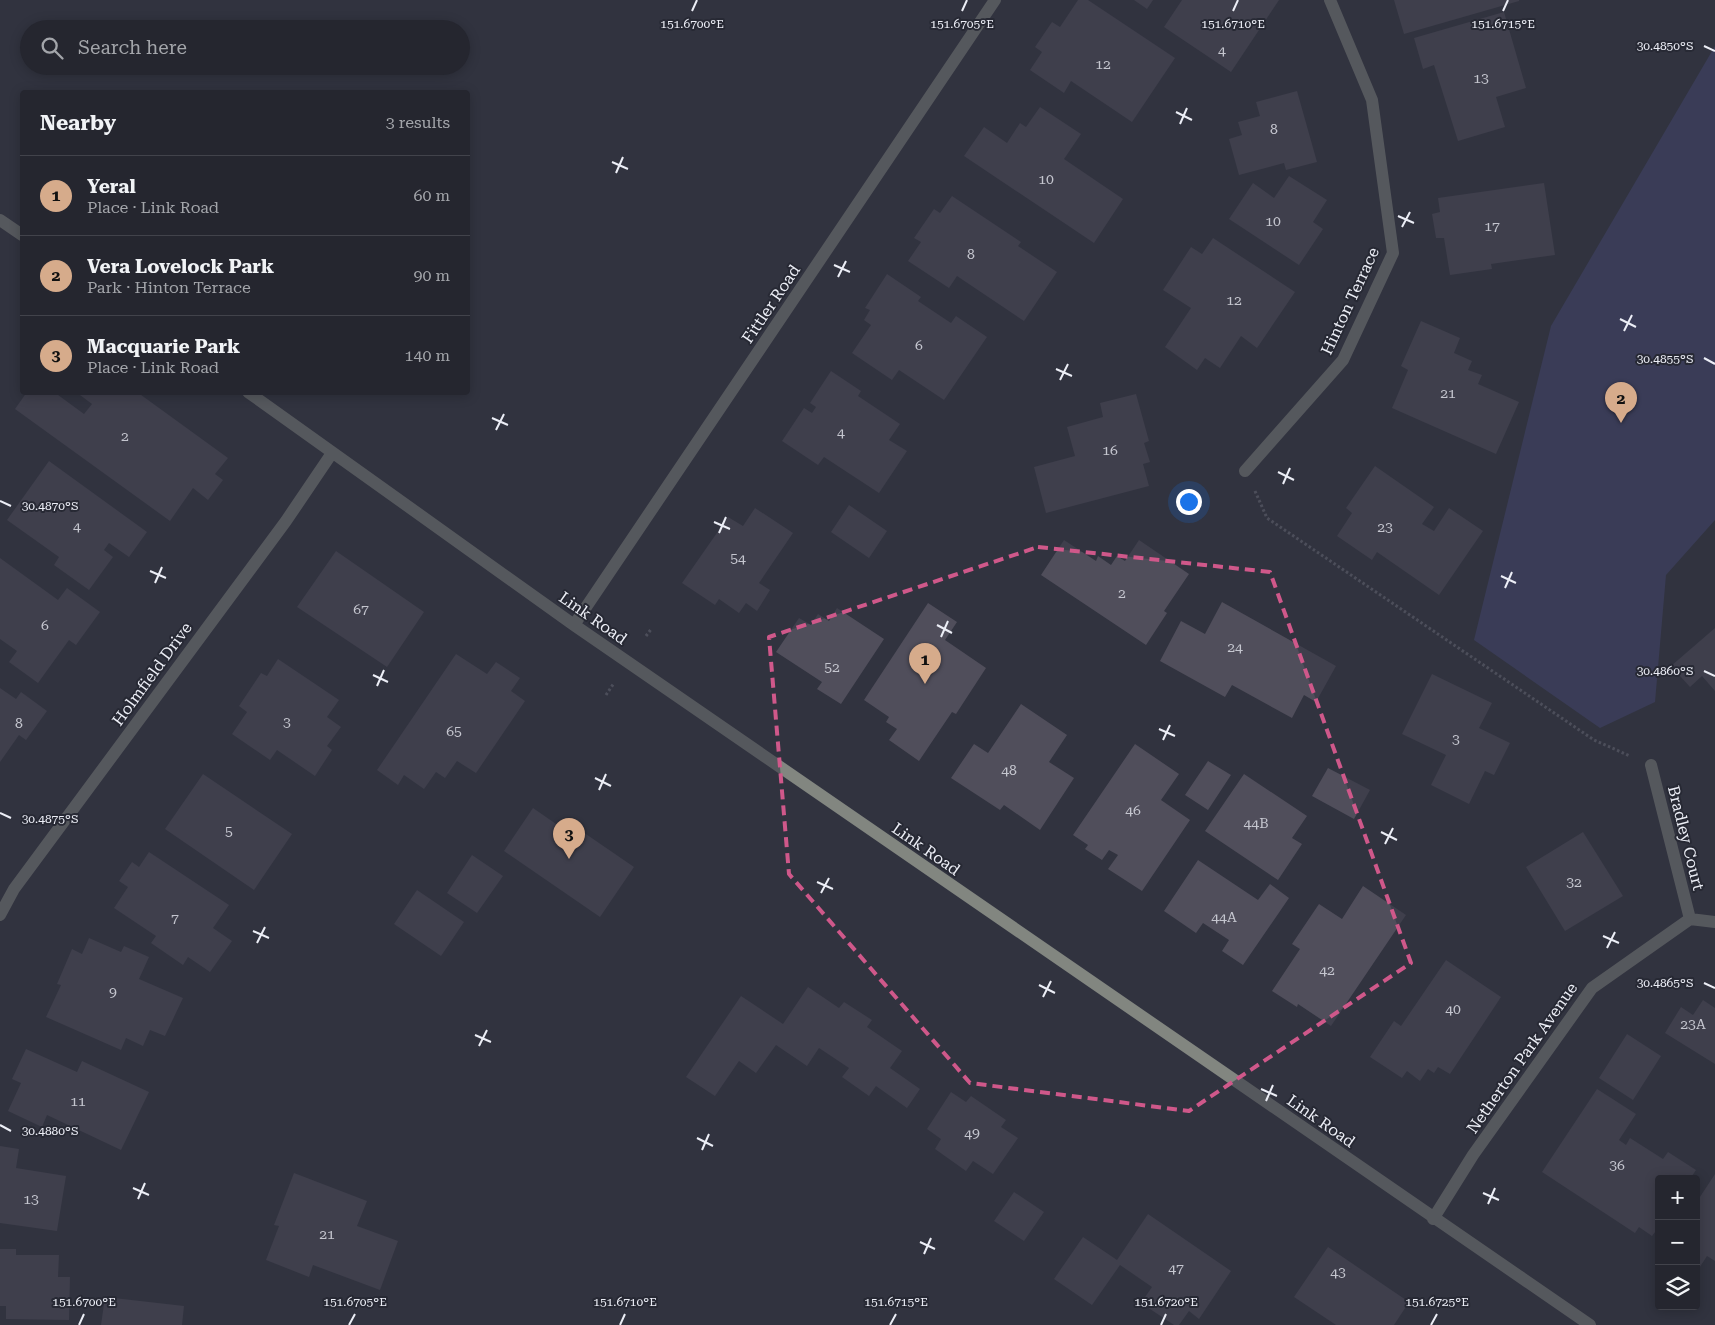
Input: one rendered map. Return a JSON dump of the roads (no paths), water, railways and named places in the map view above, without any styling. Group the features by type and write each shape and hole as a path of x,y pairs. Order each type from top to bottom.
{"street":[{"name":"Fittler Road","path":"574,625 995,0"},
{"name":"Hinton Terrace","path":"1245,470 1343,360 1393,253 1372,100 1330,0"},
{"path":"0,220 20,234"},
{"name":"Link Road","path":"252,395 574,625 1433,1219 1590,1325"},
{"name":"Holmfield Drive","path":"0,915 14,889 286,521 332,453"},
{"name":"Bradley Court","path":"1651,765 1690,919"},
{"path":"1690,919 1715,922"},
{"name":"Netherton Park Avenue","path":"1433,1219 1473,1155 1592,988 1690,919"}],"place":[{"name":"Vera Lovelock Park","path":"1621,423"},
{"name":"Yeral","path":"925,684"},
{"name":"Macquarie Park","path":"569,859"}]}
